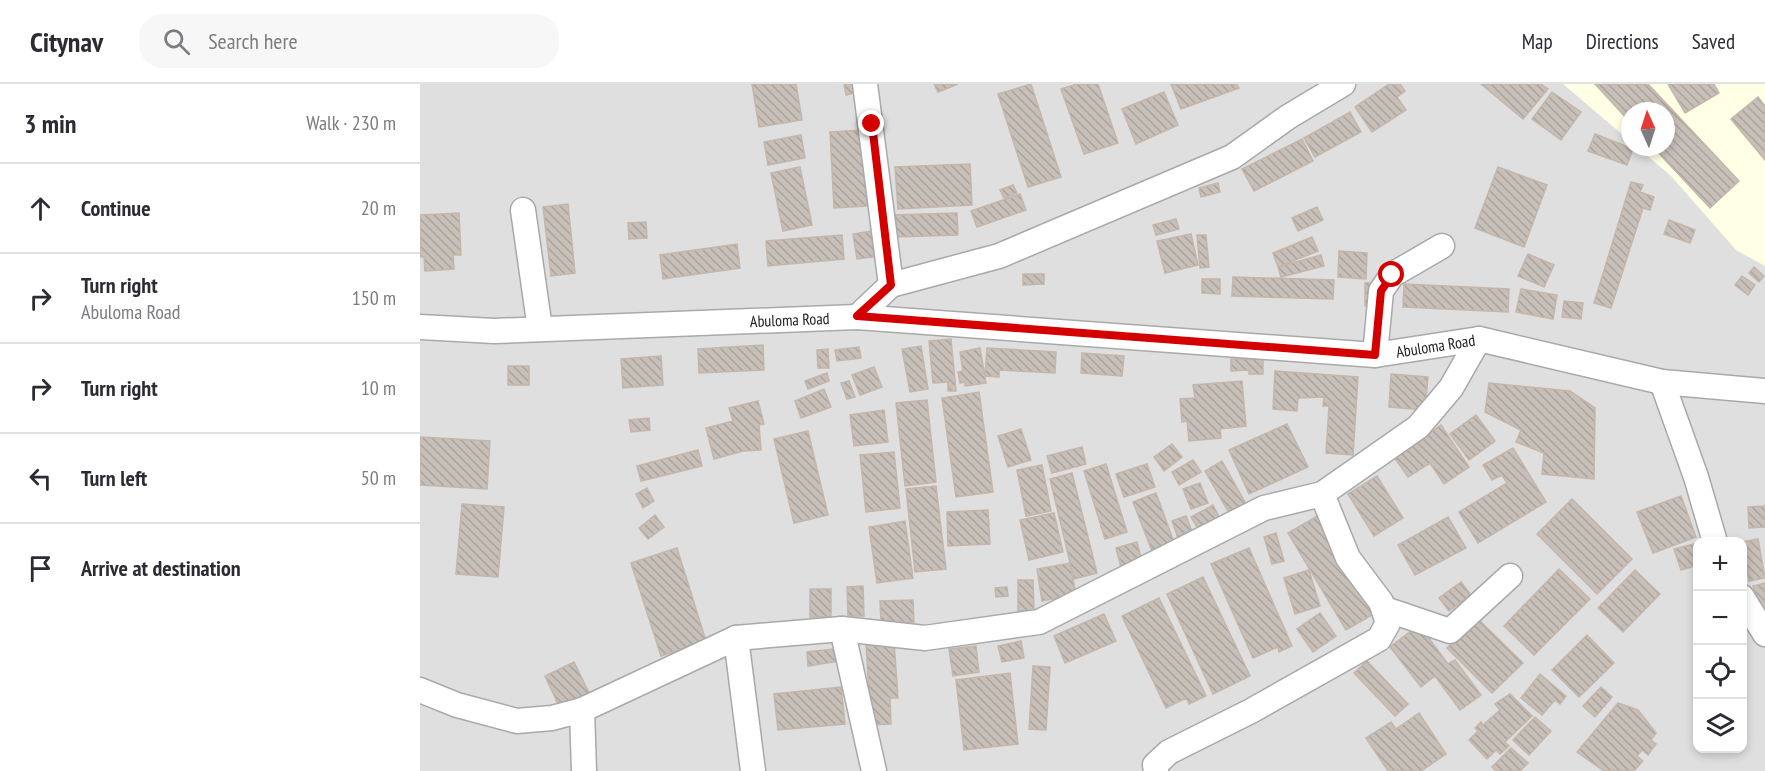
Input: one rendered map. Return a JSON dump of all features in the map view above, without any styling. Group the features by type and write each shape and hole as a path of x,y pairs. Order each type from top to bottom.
{"street":[{"path":"865,84 891,285"},
{"path":"857,316 891,285 999,256 1232,157 1288,117 1343,84"},
{"path":"523,210 540,329"},
{"path":"1375,355 1381,291 1392,275 1442,246"},
{"name":"Abuloma Road","path":"420,327 494,331 857,316 1375,355 1479,339 1662,382 1765,391"},
{"path":"420,690 457,705 518,721 552,718 582,710 736,638 842,630 925,638 1039,622 1264,508 1322,494 1418,427 1451,388 1479,339"},
{"path":"1662,382 1696,477 1714,537"},
{"path":"1156,771 1155,765 1169,753 1251,711 1378,639 1388,623 1385,609 1348,558 1322,494"},
{"path":"1385,609 1450,631 1510,576"},
{"path":"1747,604 1765,634"},
{"path":"842,630 874,771"},
{"path":"736,638 753,771"},
{"path":"582,710 584,771"}],"shaded area":[{"path":"420,84 1765,84 1765,771 420,771"},
{"path":"1563,84 1765,84 1765,266 1736,250 1671,176 1648,156 1675,156 1675,102 1621,102 1621,133"}],"building":[{"path":"752,84 796,84 802,120 759,127"},
{"path":"844,84 862,84 863,91 846,95"},
{"path":"934,84 958,84 938,92"},
{"path":"1031,84 1061,177 1028,187 998,94"},
{"path":"1077,84 1098,84 1118,143 1084,154 1061,89"},
{"path":"1171,84 1237,84 1239,88 1181,109"},
{"path":"1389,84 1400,84 1405,91 1397,97 1406,110 1372,132 1355,107"},
{"path":"1481,84 1541,84 1548,89 1523,119"},
{"path":"1595,84 1648,84 1665,102 1621,102 1621,112"},
{"path":"1668,84 1714,84 1719,93 1685,113"},
{"path":"1164,92 1178,125 1136,144 1122,109"},
{"path":"1552,92 1581,112 1561,140 1532,119"},
{"path":"1758,97 1765,106 1765,160 1731,119"},
{"path":"1350,112 1361,132 1315,157 1304,138"},
{"path":"1675,113 1739,181 1710,208 1661,156 1675,156"},
{"path":"863,130 867,206 834,208 830,132"},
{"path":"1595,134 1621,144 1621,156 1630,156 1627,165 1588,151"},
{"path":"801,135 805,158 768,165 764,142"},
{"path":"1302,139 1313,161 1254,191 1242,169"},
{"path":"970,164 972,205 898,209 895,167"},
{"path":"800,167 812,225 783,231 771,173"},
{"path":"1498,167 1547,185 1524,247 1475,228"},
{"path":"1631,182 1643,185 1640,192 1654,197 1650,210 1643,208 1611,308 1594,303"},
{"path":"1218,183 1220,192 1201,197 1199,188"},
{"path":"1013,185 1017,193 1004,198 1000,190"},
{"path":"1020,194 1026,210 977,227 971,211"},
{"path":"568,204 575,273 551,276 543,207"},
{"path":"1317,207 1323,220 1298,231 1292,218"},
{"path":"459,213 461,255 453,255 454,269 425,271 424,257 420,257 420,215"},
{"path":"957,213 958,235 894,237 893,215"},
{"path":"1176,219 1179,229 1156,235 1153,225"},
{"path":"1669,220 1695,230 1690,243 1664,234"},
{"path":"646,222 647,238 629,239 628,223"},
{"path":"877,230 881,256 857,259 853,234"},
{"path":"1191,234 1198,265 1165,273 1157,241"},
{"path":"842,235 844,259 768,266 766,241"},
{"path":"1197,235 1206,235 1209,267 1200,268"},
{"path":"1312,237 1318,251 1278,267 1273,253"},
{"path":"737,244 740,268 663,279 660,255"},
{"path":"1339,251 1367,253 1366,279 1338,277"},
{"path":"1528,254 1554,265 1544,287 1518,276"},
{"path":"1321,255 1324,266 1281,277 1278,267"},
{"path":"1754,267 1764,276 1759,282 1749,273"},
{"path":"1023,274 1044,274 1044,284 1023,285"},
{"path":"1742,276 1755,285 1748,295 1735,285"},
{"path":"1233,277 1334,280 1333,299 1232,296"},
{"path":"1202,279 1220,279 1220,294 1202,293"},
{"path":"1365,283 1375,283 1375,306 1365,306"},
{"path":"1404,284 1509,289 1508,312 1403,307"},
{"path":"1521,289 1557,295 1553,319 1516,312"},
{"path":"1564,301 1583,303 1581,319 1562,317"},
{"path":"951,339 956,391 948,391 948,382 933,383 929,341"},
{"path":"763,345 764,370 699,373 698,349"},
{"path":"921,346 928,389 910,392 902,349"},
{"path":"859,347 861,358 837,361 835,350"},
{"path":"980,348 986,383 965,386 965,382 960,383 958,372 963,371 960,352"},
{"path":"987,348 1056,352 1055,373 999,370 999,377 985,376"},
{"path":"828,349 829,368 818,368 817,350"},
{"path":"1082,353 1124,356 1122,376 1081,373"},
{"path":"661,356 663,385 623,388 621,359"},
{"path":"1231,359 1263,359 1263,374 1249,374 1249,370 1231,371"},
{"path":"508,366 529,366 529,385 508,385"},
{"path":"874,367 882,387 860,395 852,375"},
{"path":"1275,371 1358,377 1353,455 1326,453 1329,406 1323,406 1324,397 1298,398 1297,411 1273,409"},
{"path":"827,373 829,381 808,389 805,381"},
{"path":"1391,374 1428,377 1425,410 1389,407"},
{"path":"849,381 855,397 847,399 841,383"},
{"path":"1242,381 1246,426 1220,429 1221,438 1189,441 1187,421 1182,422 1180,399 1195,398 1193,385"},
{"path":"1489,383 1570,391 1595,408 1594,479 1542,474 1544,453 1516,442 1521,430 1485,412"},
{"path":"824,389 831,407 801,418 795,401"},
{"path":"979,392 993,492 956,497 942,398"},
{"path":"927,400 936,482 905,486 896,403"},
{"path":"758,401 764,424 759,425 761,450 743,451 714,459 706,428 733,421 729,408"},
{"path":"884,410 888,442 854,446 850,415"},
{"path":"1476,415 1495,441 1469,460 1450,434"},
{"path":"649,418 650,430 631,432 629,420"},
{"path":"1287,424 1308,467 1249,494 1229,450"},
{"path":"1441,425 1469,467 1444,484 1430,463 1408,477 1394,457"},
{"path":"1021,429 1031,460 1008,467 998,436"},
{"path":"808,431 828,515 794,523 774,439"},
{"path":"420,437 490,441 487,489 420,485"},
{"path":"1172,444 1182,457 1164,471 1154,457"},
{"path":"1082,447 1086,464 1052,473 1047,456"},
{"path":"1513,448 1546,502 1478,543 1459,512 1507,483 1502,475 1492,480 1483,465"},
{"path":"698,450 702,466 641,481 637,466"},
{"path":"894,452 900,508 866,512 860,455"},
{"path":"1193,460 1201,472 1179,485 1172,472"},
{"path":"1222,461 1246,504 1229,513 1205,471"},
{"path":"1106,464 1127,532 1105,539 1084,471"},
{"path":"1147,464 1155,487 1124,497 1116,474"},
{"path":"1042,465 1051,511 1026,516 1017,470"},
{"path":"1072,473 1097,573 1074,579 1050,479"},
{"path":"1377,476 1403,518 1374,536 1348,494"},
{"path":"1200,483 1208,503 1191,509 1183,489"},
{"path":"936,486 946,569 915,572 906,489"},
{"path":"647,488 654,501 643,508 636,494"},
{"path":"1156,493 1174,542 1152,551 1133,502"},
{"path":"1681,496 1696,537 1653,553 1637,512"},
{"path":"1572,499 1632,559 1597,594 1537,534"},
{"path":"462,504 504,507 498,577 456,574"},
{"path":"1213,505 1222,523 1201,534 1191,517"},
{"path":"1765,506 1765,527 1749,528 1748,507"},
{"path":"988,510 990,544 948,546 947,512"},
{"path":"1054,513 1063,552 1029,560 1020,520"},
{"path":"655,515 664,527 648,539 639,528"},
{"path":"1319,515 1377,612 1346,630 1288,533"},
{"path":"1186,516 1194,536 1179,541 1172,521"},
{"path":"1448,517 1466,548 1415,575 1398,545"},
{"path":"905,521 913,578 877,583 869,527"},
{"path":"1276,533 1284,561 1272,564 1264,537"},
{"path":"1758,539 1765,578 1749,581 1747,541"},
{"path":"1137,542 1143,566 1122,571 1116,548"},
{"path":"1693,544 1693,566 1681,570 1674,549"},
{"path":"677,548 706,641 661,656 631,563"},
{"path":"1249,548 1292,646 1279,652 1278,647 1253,658 1211,564"},
{"path":"1070,563 1076,595 1042,601 1037,569"},
{"path":"1559,569 1590,599 1534,655 1504,626"},
{"path":"1309,570 1320,606 1295,614 1284,578"},
{"path":"1635,570 1660,594 1623,632 1598,608"},
{"path":"1203,577 1250,676 1213,694 1167,594"},
{"path":"1018,580 1033,580 1034,611 1018,611"},
{"path":"1461,582 1471,595 1449,611 1439,598"},
{"path":"1765,583 1765,610 1762,612 1753,586"},
{"path":"863,586 864,616 848,616 847,587"},
{"path":"1007,587 1008,596 996,597 995,588"},
{"path":"810,589 831,589 831,617 810,617"},
{"path":"1159,598 1206,696 1189,704 1186,698 1166,708 1122,616"},
{"path":"913,600 914,622 881,623 880,601"},
{"path":"1320,613 1336,636 1313,652 1297,629"},
{"path":"1104,614 1116,641 1065,663 1054,636"},
{"path":"1477,618 1523,663 1492,693 1447,648"},
{"path":"1419,625 1448,664 1455,660 1481,695 1460,710 1435,676 1421,687 1390,647"},
{"path":"1587,635 1614,663 1579,697 1552,670"},
{"path":"894,641 898,698 890,698 891,724 871,725 866,643"},
{"path":"1021,641 1024,658 1002,662 998,646"},
{"path":"976,646 979,672 953,676 949,649"},
{"path":"843,648 844,660 808,666 807,652"},
{"path":"1367,661 1408,704 1395,716 1354,673"},
{"path":"574,662 593,701 563,715 545,676"},
{"path":"1033,666 1050,667 1046,730 1029,729"},
{"path":"1010,673 1018,744 964,750 956,680"},
{"path":"1540,674 1566,696 1560,704 1555,700 1542,715 1521,698"},
{"path":"841,687 845,724 778,730 774,694"},
{"path":"1601,687 1612,697 1595,717 1583,706"},
{"path":"1510,694 1532,716 1505,742 1509,746 1500,754 1496,750 1487,759 1469,740 1478,731 1475,728 1481,722 1483,725 1500,710 1495,704"},
{"path":"1618,703 1638,710 1656,733 1651,740 1656,744 1648,755 1642,750 1637,756 1643,761 1634,771 1604,771 1577,752"},
{"path":"1419,713 1446,754 1421,771 1388,771 1366,738 1391,722 1396,729"},
{"path":"1535,717 1551,731 1529,755 1513,740"},
{"path":"1511,748 1528,763 1520,771 1496,771 1492,767"}],"route":[{"path":"872,124 891,285 857,316 1375,355 1381,291 1392,275"}]}
